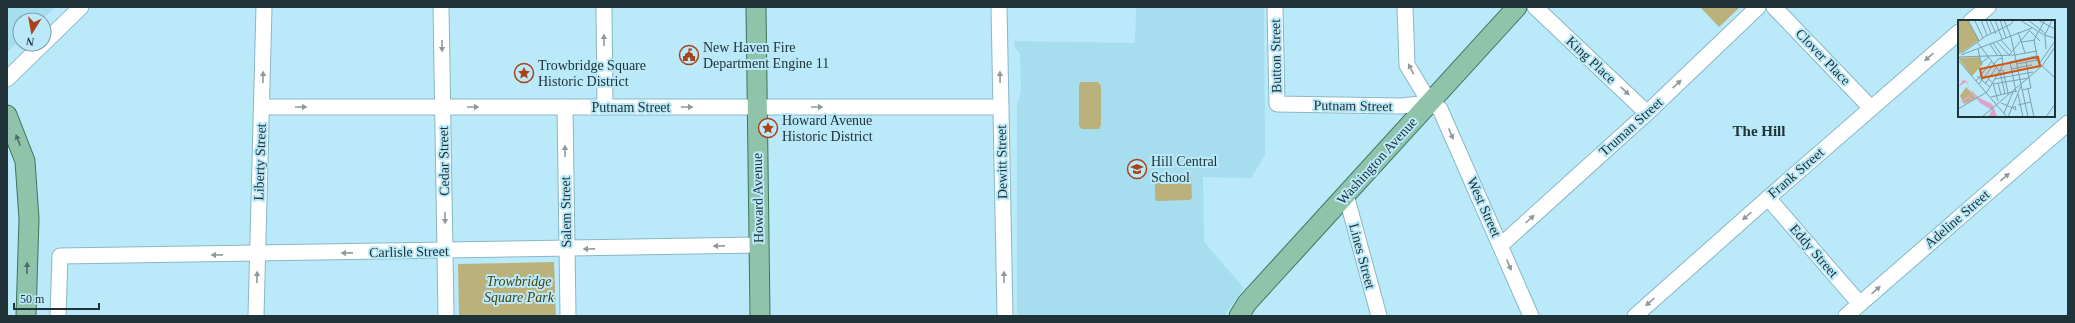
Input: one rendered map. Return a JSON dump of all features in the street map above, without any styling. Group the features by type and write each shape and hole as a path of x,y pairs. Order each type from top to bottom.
{"main road":[{"name":"Howard Avenue","path":"756,7 760,316"},
{"name":"Washington Avenue","path":"1239,316 1247,303 1517,7"},
{"path":"7,114 18,141 25,168 29,219 26,316"}],"street":[{"path":"52,36 81,7"},
{"name":"Liberty Street","path":"256,316 264,7"},
{"name":"Cedar Street","path":"441,7 446,316"},
{"path":"604,7 605,107"},
{"name":"Dewitt Street","path":"999,7 1005,316"},
{"name":"Button Street","path":"1275,7 1277,104"},
{"name":"West Street","path":"1405,7 1408,65 1430,103 1440,109 1531,316"},
{"name":"King Place","path":"1535,7 1647,112"},
{"name":"Truman Street","path":"1500,245 1647,112 1758,7"},
{"name":"Clover Place","path":"1774,7 1871,108"},
{"path":"1972,20 1988,7"},
{"name":"Frank Street","path":"1635,316 1958,33"},
{"path":"7,79 36,52"},
{"name":"Putnam Street","path":"1277,104 1401,106 1430,103"},
{"name":"Putnam Street","path":"262,107 1001,107"},
{"name":"Salem Street","path":"564,108 568,316"},
{"name":"Adeline Street","path":"1846,316 2068,123"},
{"name":"Lines Street","path":"1346,195 1378,316"},
{"name":"Eddy Street","path":"1768,198 1860,304"},
{"name":"Carlisle Street","path":"58,316 60,256 758,245"}],"shaded area":[{"path":"7,7 55,7 50,12 12,12 12,48 7,52"},
{"name":"Hill Central School","path":"1136,7 1264,7 1265,155 1251,178 1203,177 1204,242 1244,288 1224,316 1017,316 1017,104 1021,92 1020,54 1015,47 1014,41 1135,43"}],"green space":[{"path":"1700,7 1740,7 1719,27"},
{"path":"1081,82 1098,82 1101,86 1101,125 1099,129 1082,129 1079,126 1079,85"},
{"path":"1189,174 1191,176 1192,198 1190,200 1157,201 1155,199 1155,177 1157,175"},
{"name":"Trowbridge Square Park","path":"554,262 556,316 459,316 458,264"}],"place":[{"name":"New Haven Fire Department Engine 11","path":"689,55"},
{"name":"Trowbridge Square Historic District","path":"524,73"},
{"name":"Howard Avenue Historic District","path":"768,128"},
{"name":"Hill Central School","path":"1137,169"}],"district":[{"name":"The Hill","path":"1759,131"}]}
